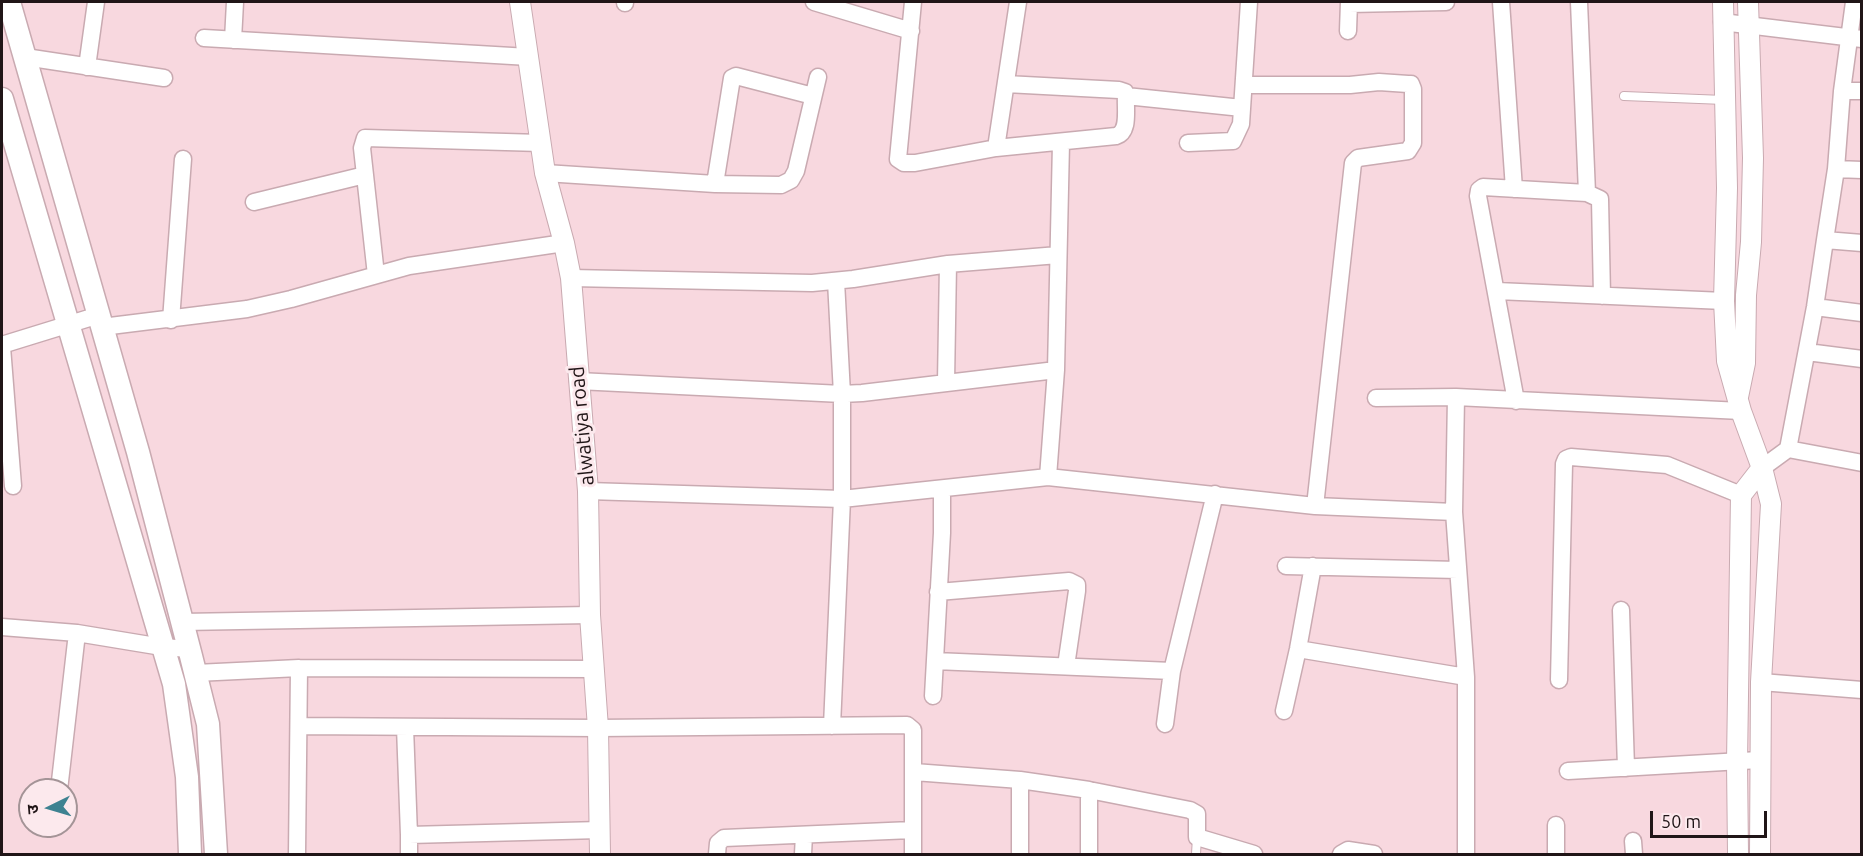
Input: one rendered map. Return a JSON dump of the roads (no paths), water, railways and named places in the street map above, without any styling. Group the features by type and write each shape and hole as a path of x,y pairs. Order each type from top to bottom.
{"main road":[{"path":"9,2 101,321 190,649 207,724 216,855"},
{"path":"2,99 174,684 187,777 190,855"}],"street":[{"path":"87,67 96,2"},
{"path":"232,40 235,2"},
{"name":"alwatiya road","path":"520,2 545,173 571,278 588,491 590,615 598,728 600,855"},
{"path":"814,2 910,31"},
{"path":"913,2 898,159 904,163 915,163 996,148 1061,143 1121,134 1125,130 1125,92 1006,84"},
{"path":"996,148 1018,2"},
{"path":"1188,143 1233,141 1241,124 1249,2"},
{"path":"1348,31 1349,3 1446,2"},
{"path":"1502,2 1514,189"},
{"path":"1579,2 1587,193"},
{"path":"1723,2 1727,188 1724,301 1727,362 1762,468 1771,504 1761,682 1760,855"},
{"path":"1740,404 1745,363 1752,158 1748,2"},
{"path":"1738,855 1741,495 1762,468 1788,449 1815,307 1836,169 1842,91 1855,38 1854,2"},
{"path":"1722,22 1855,38"},
{"path":"204,38 529,57"},
{"path":"25,57 164,78"},
{"path":"715,184 732,78 736,76 813,96"},
{"path":"545,173 715,184 781,185 791,180 796,171 818,77"},
{"path":"1244,85 1350,85 1379,82 1411,84 1413,89 1413,143 1411,148 1408,151 1358,158 1353,163 1315,506"},
{"path":"1842,91 1862,91"},
{"path":"1126,96 1242,108"},
{"path":"376,275 362,148 365,138 541,143"},
{"path":"1048,477 1056,370 1061,143"},
{"path":"171,320 183,159"},
{"path":"1836,169 1862,170"},
{"path":"254,202 365,176"},
{"path":"1516,401 1479,190 1483,188 1514,189 1587,193 1597,196 1601,202 1602,296"},
{"path":"1825,240 1862,243"},
{"path":"13,486 5,441 2,347 7,343 69,325 101,321 171,320 248,309 409,266 564,243"},
{"path":"571,278 812,283 948,264 1058,255"},
{"path":"946,382 948,264"},
{"path":"831,726 842,499 842,394 836,281"},
{"path":"1497,291 1724,301"},
{"path":"1815,307 1862,313"},
{"path":"1807,352 1862,359"},
{"path":"578,381 842,394 1056,370"},
{"path":"1376,398 1456,397 1516,401 1740,404"},
{"path":"1456,397 1454,512 1466,677 1466,855"},
{"path":"1788,449 1862,463"},
{"path":"1560,680 1564,464 1566,459 1571,457 1667,465 1741,495"},
{"path":"588,491 842,499 1048,477 1315,506 1454,512"},
{"path":"933,696 942,533 942,489"},
{"path":"1165,724 1172,671 1215,494"},
{"path":"1286,566 1458,570"},
{"path":"1284,711 1313,566"},
{"path":"938,592 1070,580 1074,582 1077,585 1077,591 1066,666"},
{"path":"1621,610 1626,768"},
{"path":"182,622 590,615"},
{"path":"2,627 77,633 162,647 190,649"},
{"path":"60,778 77,633"},
{"path":"1298,649 1466,677"},
{"path":"934,661 1172,671"},
{"path":"297,855 299,668"},
{"path":"196,674 299,668 595,669"},
{"path":"1761,682 1862,690"},
{"path":"299,726 598,728 910,726 914,772 913,855"},
{"path":"405,727 410,835 408,855"},
{"path":"1568,771 1759,760"},
{"path":"914,772 1020,780 1089,790 1195,811 1197,837 1254,855"},
{"path":"1020,780 1020,855"},
{"path":"1089,790 1089,855"},
{"path":"1556,825 1556,855"},
{"path":"410,835 600,830"},
{"path":"717,855 718,843 724,838 912,830"},
{"path":"804,835 804,855"},
{"path":"1341,855 1348,850 1374,855"}],"lane":[{"path":"1624,96 1724,100"},
{"path":"1196,855 1197,837"}]}
